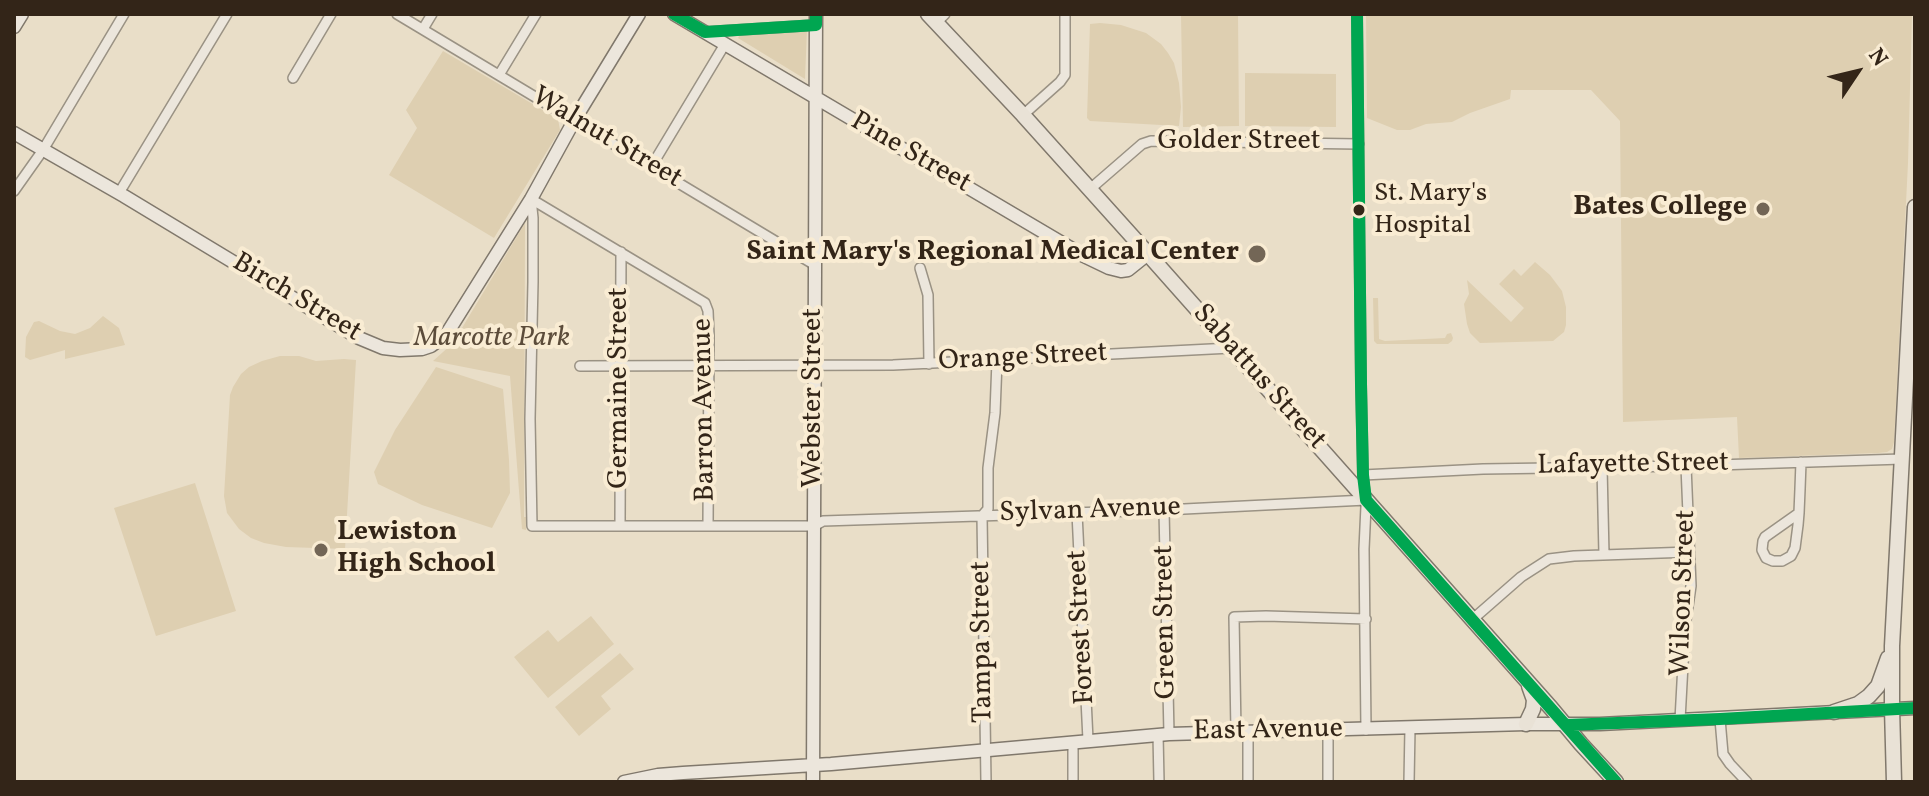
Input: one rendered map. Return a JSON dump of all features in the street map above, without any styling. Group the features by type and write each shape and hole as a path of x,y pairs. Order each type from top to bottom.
{"main road":[{"path":"14,27 22,14"},
{"name":"Birch Street","path":"14,133 359,338 383,348 400,350 431,346 446,335 531,199 639,14"},
{"name":"Pine Street","path":"674,14 1084,256 1121,271 1128,270 1148,254"},
{"name":"Sabattus Street","path":"936,17 1616,782"},
{"name":"Webster Street","path":"813,782 816,20"},
{"path":"1894,782 1892,646 1915,207"},
{"path":"1834,712 1858,704 1878,686 1892,646"},
{"path":"1526,679 1534,700 1526,724"},
{"name":"East Avenue","path":"624,782 658,775 813,766 1164,734 1566,725 1915,708"}],"street":[{"path":"14,191 43,150 124,14"},
{"path":"119,193 227,14"},
{"path":"293,78 331,14"},
{"name":"Walnut Street","path":"397,14 815,265"},
{"path":"423,29 432,14"},
{"path":"499,75 536,14"},
{"path":"1023,115 1065,75 1065,14"},
{"path":"1357,14 1363,475 1366,500 1366,730"},
{"path":"705,32 816,20"},
{"path":"651,167 725,44"},
{"name":"Golder Street","path":"1089,190 1142,144 1151,141 1359,144"},
{"name":"Barron Avenue","path":"531,199 705,303 708,311 708,526"},
{"name":"Sylvan Avenue","path":"531,199 532,526 814,526 823,521 1366,500"},
{"name":"Germaine Street","path":"620,525 621,252"},
{"path":"920,268 928,295 929,364"},
{"name":"Orange Street","path":"580,366 929,364 1231,348"},
{"name":"Tampa Street","path":"986,782 982,516 988,509 988,468 997,361"},
{"name":"Lafayette Street","path":"1363,475 1483,469 1902,459"},
{"path":"1799,513 1765,537 1762,550 1766,558 1778,562 1791,556 1795,548 1799,513 1801,462"},
{"name":"Wilson Street","path":"1680,720 1685,627 1691,586 1686,466"},
{"path":"1602,467 1604,555"},
{"name":"Green Street","path":"1159,782 1164,734 1164,510"},
{"name":"Forest Street","path":"1077,513 1088,740"},
{"path":"1473,619 1521,577 1549,559 1690,552"},
{"path":"1248,782 1234,617 1366,619"},
{"path":"1720,719 1723,754 1747,782"},
{"path":"1409,782 1410,728"},
{"path":"1328,730 1328,782"},
{"path":"1073,742 1073,782"}],"green space":[{"path":"1181,14 1238,14 1239,126 1183,127"},
{"name":"Bates College","path":"1366,14 1912,14 1908,163 1892,449 1878,453 1739,458 1737,417 1623,422 1620,121 1591,90 1511,90 1510,99 1452,122 1426,124 1410,130 1397,130 1367,118"},
{"path":"1090,24 1121,25 1146,33 1168,53 1179,83 1179,126 1090,121 1087,118"},
{"path":"807,29 805,79 738,38 741,33"},
{"path":"443,51 558,119 560,130 494,238 389,175 417,128 406,110"},
{"path":"1245,73 1336,74 1336,127 1245,126"},
{"name":"Marcotte Park","path":"525,223 526,530 522,529 510,376 433,361 453,343"},
{"path":"1535,262 1562,291 1566,307 1564,332 1553,341 1480,343 1470,333 1467,324 1464,304 1469,294 1467,280 1511,322 1524,308 1499,284 1514,269 1521,276"},
{"path":"1373,298 1378,298 1379,339 1445,338 1451,333 1452,341 1448,344 1377,344 1374,341"},
{"path":"103,316 119,328 125,345 65,359 65,350 30,360 25,357 26,337 34,322 75,334 90,328"},
{"path":"280,356 299,356 316,361 356,360 345,549 264,543 239,529 227,513 224,496 230,395 241,374 249,367"},
{"path":"436,367 503,389 510,493 492,528 422,505 378,484 374,472 395,430"},
{"path":"195,483 236,611 156,636 114,508"},
{"path":"591,616 614,644 548,698 514,657 548,630 558,642"},
{"path":"620,653 634,669 601,696 611,709 579,736 555,707"}],"transit line":[{"path":"674,14 705,32 816,25 816,14"},
{"path":"1357,14 1361,384 1366,500"},
{"path":"1366,500 1616,782"},
{"path":"1566,725 1915,708"}],"place":[{"name":"Bates College","path":"1763,209"},
{"name":"St. Mary's Hospital","path":"1359,210"},
{"name":"Saint Mary's Regional Medical Center","path":"1257,254"},
{"name":"Lewiston High School","path":"321,550"}]}
